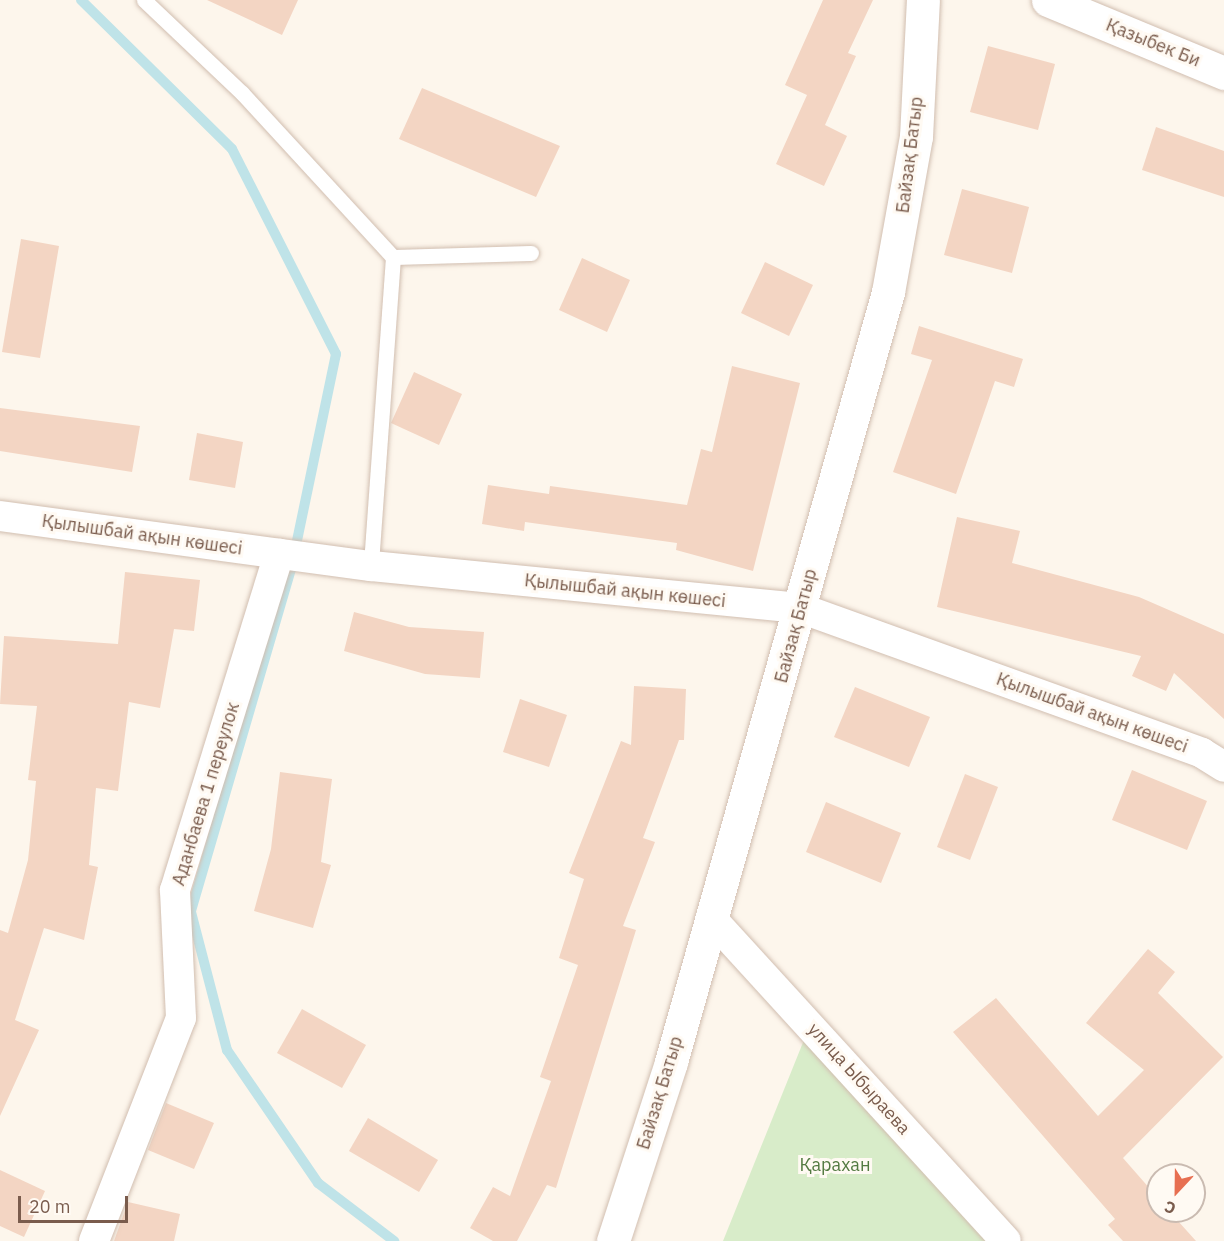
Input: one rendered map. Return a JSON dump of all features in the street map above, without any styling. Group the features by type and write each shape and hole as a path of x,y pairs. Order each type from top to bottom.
{"street":[{"name":"Байзақ Батыр","path":"613,1241 711,918 888,292 916,137 923,0"},
{"name":"Қазыбек Би","path":"1048,0 1224,73"},
{"name":"Қылышбай ақын көшесі","path":"0,516 371,566 800,608 1202,753 1224,767"},
{"name":"Аданбаева 1 переулок","path":"94,1241 181,1018 175,890 279,554"},
{"name":"улица Ыбыраева","path":"711,918 1006,1241"}],"lane":[{"path":"144,0 242,93 393,256 371,566"},
{"path":"393,256 531,253"}],"green space":[{"name":"Қарахан","path":"808,1030 1012,1241 723,1241"}],"building":[{"path":"207,0 298,0 282,35"},
{"path":"823,0 873,0 848,53 856,56 825,125 847,136 824,186 776,164 807,95 785,85"},
{"path":"988,46 1055,64 1038,130 970,112"},
{"path":"422,88 560,146 536,197 399,139"},
{"path":"1156,127 1224,151 1224,197 1142,170"},
{"path":"962,189 1029,207 1012,273 944,255"},
{"path":"21,239 59,246 40,358 2,352"},
{"path":"582,258 630,280 607,332 559,310"},
{"path":"765,262 813,285 789,336 741,313"},
{"path":"919,326 1023,359 1014,387 995,381 956,494 893,472 932,360 911,354"},
{"path":"732,366 800,383 753,571 676,550 677,543 525,522 524,531 482,524 488,485 549,494 550,486 687,505 701,449 712,452"},
{"path":"414,372 462,394 439,445 391,423"},
{"path":"0,408 140,426 132,472 0,451"},
{"path":"197,433 243,442 235,488 189,480"},
{"path":"957,517 1020,531 1012,563 1139,597 1224,634 1224,719 1174,673 1166,691 1132,676 1141,656 937,607"},
{"path":"125,572 200,580 194,631 174,629 160,708 129,702 118,791 96,788 89,865 98,867 84,940 44,928 15,1020 39,1030 0,1116 0,930 8,933 28,860 36,781 28,780 37,706 0,704 4,636 118,644"},
{"path":"354,612 409,627 484,632 480,678 425,674 344,651"},
{"path":"634,686 686,689 684,740 679,740 643,838 655,842 623,926 636,930 556,1188 547,1185 517,1241 493,1241 470,1228 493,1187 510,1196 551,1081 540,1077 578,965 559,958 584,879 569,873 621,741 631,745"},
{"path":"855,687 930,717 909,767 834,737"},
{"path":"520,699 567,715 549,767 503,752"},
{"path":"1132,770 1207,801 1187,850 1112,820"},
{"path":"280,772 332,779 321,862 331,865 313,928 254,911 271,849"},
{"path":"965,774 998,787 970,860 937,847"},
{"path":"826,802 901,833 881,883 806,852"},
{"path":"1148,949 1175,972 1158,993 1223,1057 1123,1158 1146,1184 1146,1223 1180,1223 1196,1241 1123,1241 1108,1225 1115,1219 953,1032 996,998 1098,1116 1144,1070 1086,1023"},
{"path":"302,1009 366,1045 342,1088 277,1053"},
{"path":"166,1103 214,1123 194,1169 148,1150"},
{"path":"368,1118 438,1160 419,1192 349,1151"},
{"path":"0,1170 45,1191 24,1237 0,1226"},
{"path":"128,1202 180,1214 174,1241 114,1241"}],"waterway":[{"path":"81,0 232,149 336,354 291,569 191,912 227,1050 318,1183 394,1241"}]}
